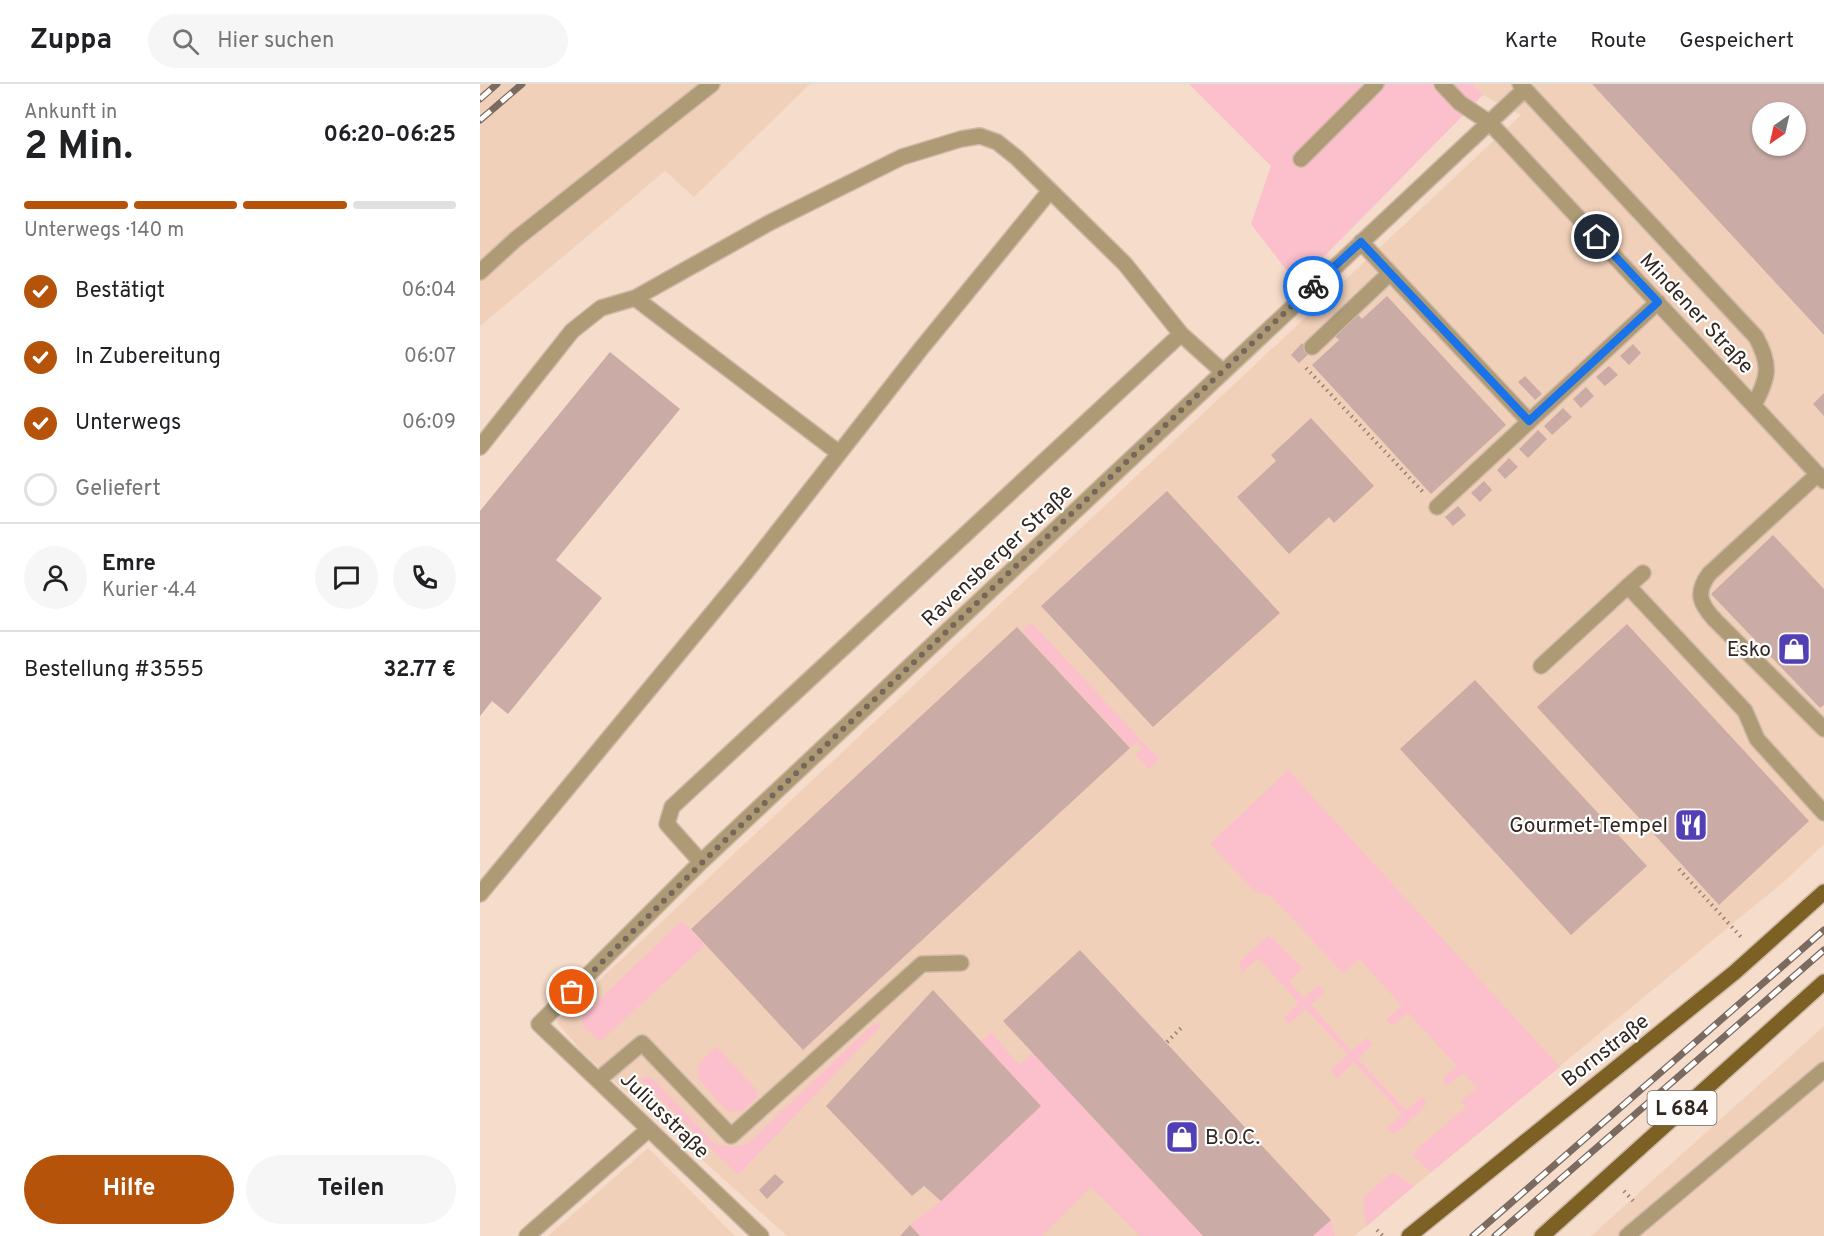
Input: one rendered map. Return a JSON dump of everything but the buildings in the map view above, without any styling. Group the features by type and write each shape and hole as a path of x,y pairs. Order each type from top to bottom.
{"main road":[{"name":"Bornstraße","path":"1409,1236 1735,972 1824,891"},
{"name":"L 684","path":"1542,1236 1824,982"}],"street":[{"path":"480,272 516,239 712,84"},
{"path":"1301,159 1376,84"},
{"name":"Mindener Straße","path":"1442,84 1460,103 1490,123 1821,477"},
{"path":"1523,87 1756,337 1767,365 1765,383 1754,405"},
{"name":"Ravensberger Straße","path":"539,1024 702,862 1222,371 1490,123 1523,87"},
{"path":"480,447 572,331 601,308 634,298 769,223 902,157 961,139 980,136 997,142 1017,158 1049,192 1125,264 1181,334 1222,371"},
{"path":"480,894 747,571 1049,192"},
{"path":"1361,242 1529,421"},
{"path":"1312,347 1390,273"},
{"path":"634,298 839,453"},
{"path":"1437,507 1658,302"},
{"path":"702,862 667,824 672,807 1181,334"},
{"path":"1821,477 1709,574 1701,585 1699,594 1703,606 1715,620 1824,729"},
{"path":"1540,666 1643,573"},
{"path":"1628,586 1745,711 1757,739 1824,813"},
{"path":"598,1080 642,1043 731,1136 922,964 961,963"},
{"name":"Juliusstraße","path":"539,1024 761,1236"},
{"path":"1627,1236 1824,1070"},
{"path":"527,1236 649,1129"}],"path":[{"path":"1312,347 1317,352 1303,365 1437,507"},
{"path":"1679,869 1741,937"},
{"path":"1167,1042 1184,1025"},
{"path":"1377,1230 1383,1236"}],"shaded area":[{"path":"480,84 810,84 694,197 665,171 480,326"},
{"path":"1189,84 1473,84 1483,95 1297,284 1251,224 1271,166"},
{"path":"1473,84 1824,84 1824,844 1787,879 1354,1236 787,1236 583,1053 556,1021 1521,115 1483,95"},
{"path":"1032,623 1159,759 1149,769 1135,755 1143,747 1137,742 1131,748 1022,631"},
{"path":"1288,770 1560,1067 1431,1172 1413,1156 1417,1149 1466,1107 1461,1101 1477,1088 1463,1073 1447,1086 1442,1079 1457,1066 1408,1013 1392,1026 1386,1019 1402,1006 1359,959 1343,973 1271,896 1254,891 1210,844"},
{"path":"682,921 705,945 600,1042 582,1025 583,1015"},
{"path":"1269,935 1303,968 1289,981 1304,998 1318,985 1325,992 1311,1005 1351,1051 1367,1038 1373,1044 1358,1059 1406,1110 1422,1097 1426,1100 1425,1107 1397,1133 1386,1129 1402,1114 1354,1062 1337,1078 1331,1070 1348,1055 1306,1009 1289,1024 1284,1018 1299,1003 1258,958 1242,973 1239,962"},
{"path":"875,1023 881,1026 738,1175 640,1079 645,1076 654,1080 714,1143 730,1146 747,1144"},
{"path":"1824,1026 1824,1236 1591,1236"},
{"path":"991,1032 1019,1065 1033,1053 1203,1236 1140,1236 1091,1187 1042,1236 920,1236 910,1225 941,1201 1041,1106 981,1042"},
{"path":"716,1046 756,1089 757,1098 743,1111 731,1112 725,1109 698,1078 698,1065"},
{"path":"648,1148 735,1236 548,1236"},
{"path":"1390,1174 1396,1174 1414,1186 1366,1227 1363,1198"},
{"path":"1331,1220 1335,1236 1313,1236"}],"railway":[{"path":"480,99 497,84"},
{"path":"480,120 522,84"},
{"path":"1473,1236 1824,930"},
{"path":"1495,1236 1824,950"}],"way so far":[{"path":"572,992 685,878 1313,286"}],"place":[{"name":"Esko","path":"1794,649"},
{"name":"Gourmet-Tempel","path":"1691,825"},
{"name":"B.O.C.","path":"1182,1137"}],"route":[{"path":"1313,286 1361,242 1529,421 1658,302 1597,237"}]}
